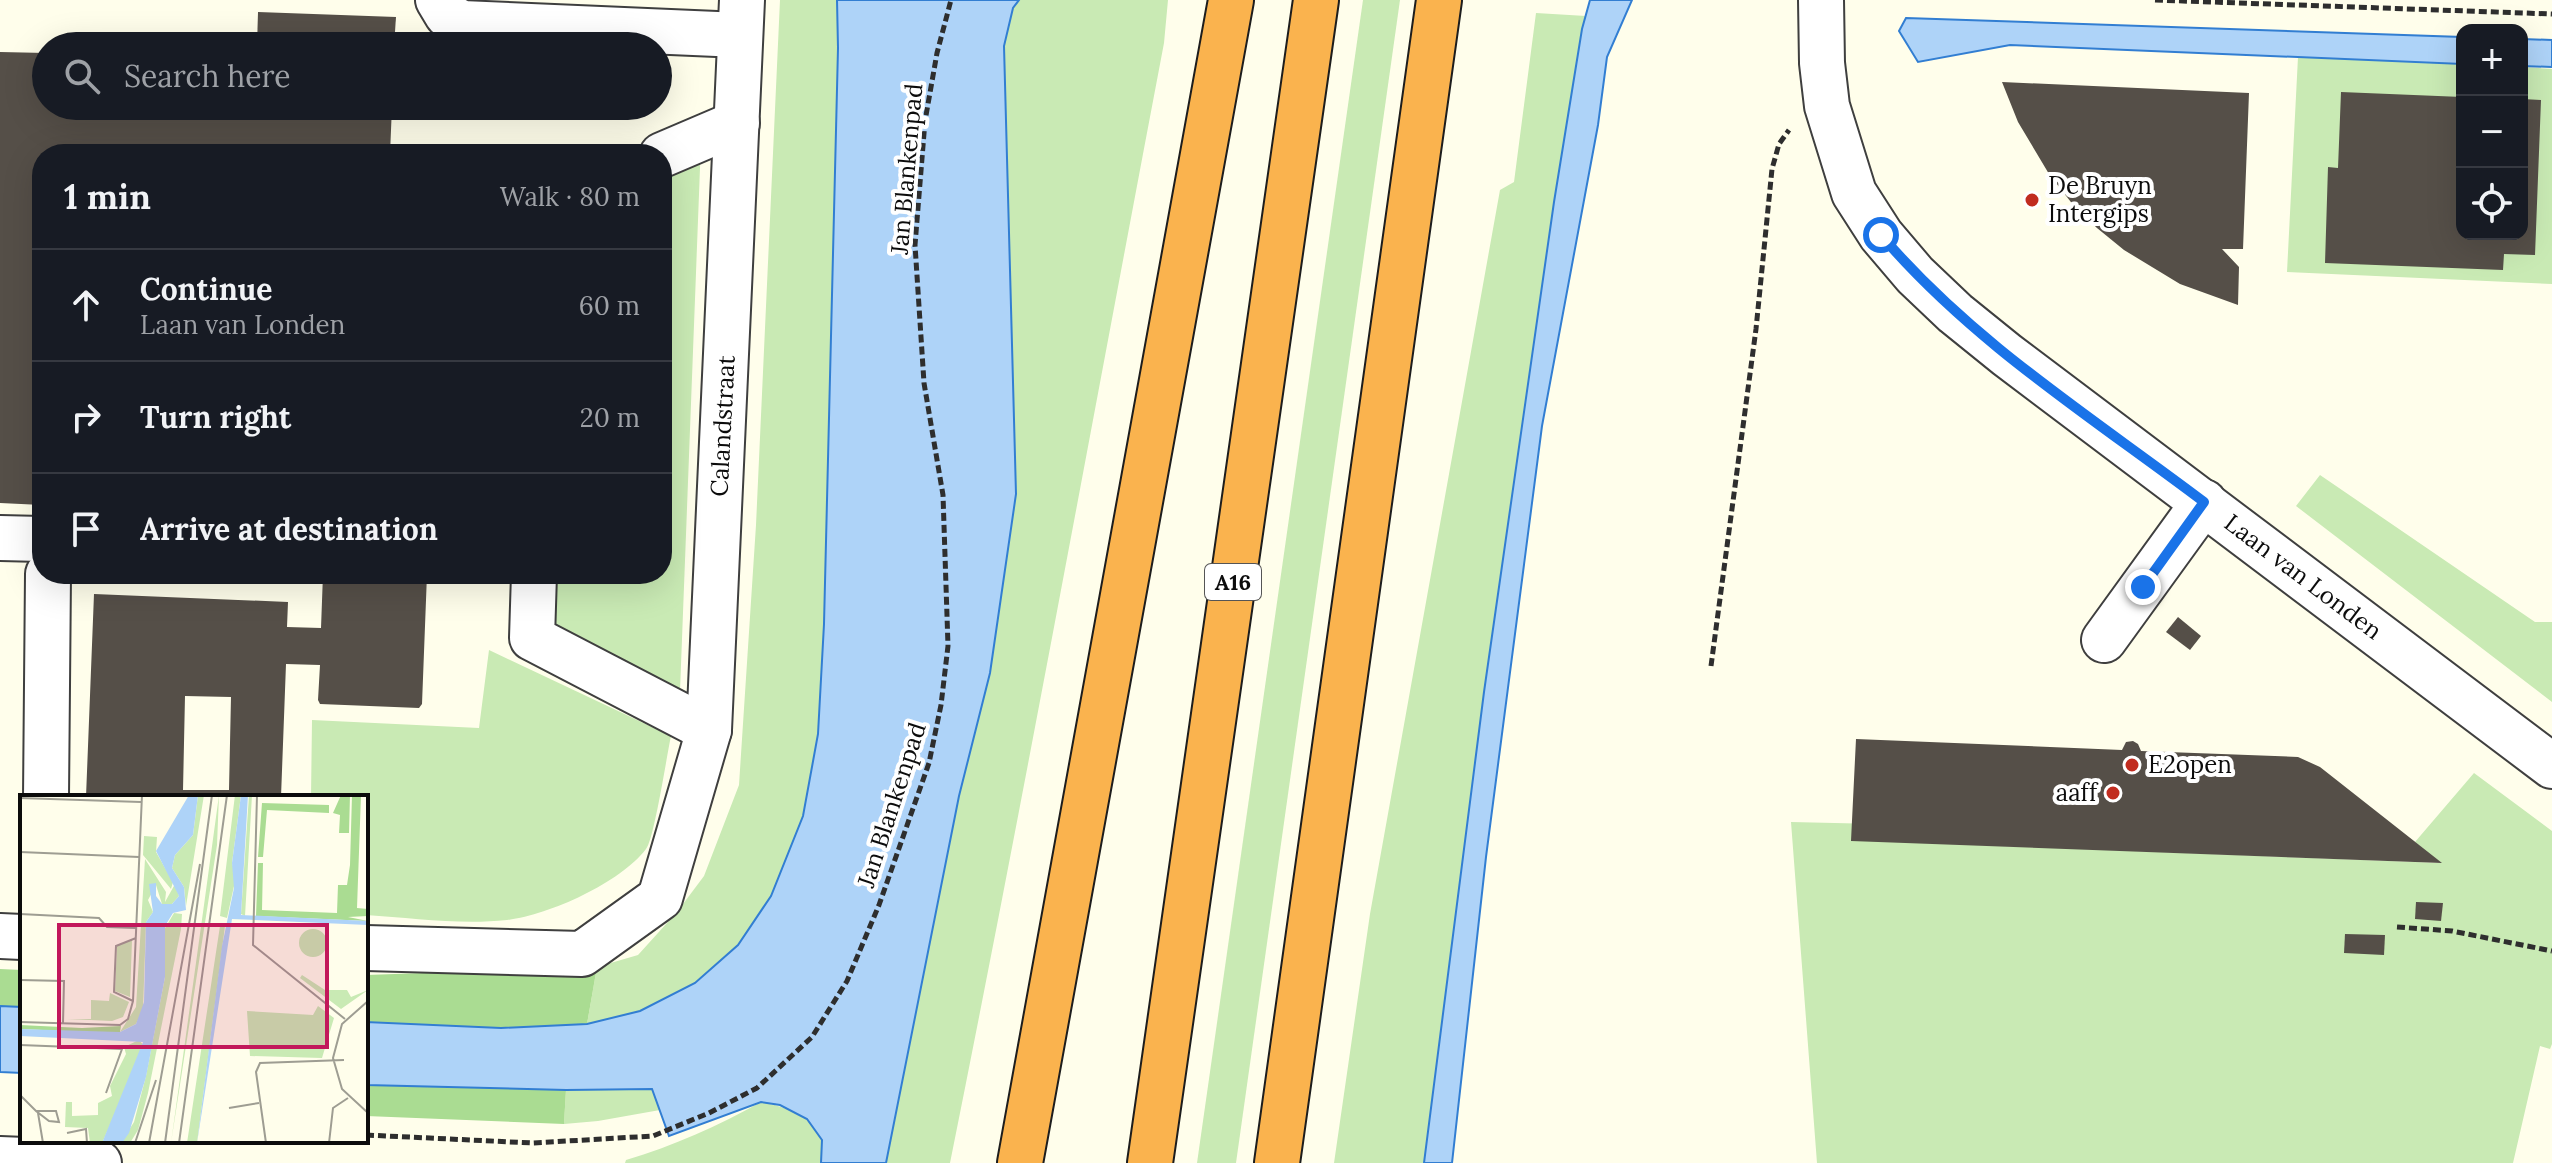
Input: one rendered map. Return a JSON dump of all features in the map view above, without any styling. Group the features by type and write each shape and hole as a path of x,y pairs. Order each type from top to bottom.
{"highway":[{"path":"1020,1151 1231,0"},
{"name":"A16","path":"1150,1163 1316,0"},
{"path":"1277,1163 1439,0"}],"street":[{"path":"438,0 447,15 462,23 741,18"},
{"name":"Laan van Londen","path":"1821,0 1822,63 1827,106 1854,193 1881,235 1915,275 1955,313 2007,355 2552,766"},
{"name":"Calandstraat","path":"368,948 582,954 660,898 709,730 741,18"},
{"path":"672,151 737,123"},
{"path":"2104,640 2204,502"},
{"path":"0,538 32,539"},
{"path":"46,795 48,584"},
{"path":"534,584 532,638 709,730"},
{"path":"0,936 20,937"},
{"path":"0,1159 99,1163"}],"path":[{"name":"Jan Blankenpad","path":"368,1135 533,1143 653,1136 709,1113 757,1088 812,1037 847,981 879,905 929,763 941,705 947,631 943,495 924,383 915,245 925,121 937,53 951,0"},
{"path":"2155,0 2552,14"},
{"path":"1711,666 1756,329 1772,169 1779,144 1792,126"},
{"path":"2397,927 2452,931 2552,951"}],"green space":[{"path":"780,0 837,0 824,624 818,734 803,816 771,896 738,945 695,983 640,1011 587,1024 597,967 638,955 677,912 704,876 739,785 756,525"},
{"path":"1019,0 1168,0 1164,43 950,1163 886,1163 959,796 990,673 1016,494 1004,45 1013,8"},
{"path":"1363,0 1400,0 1236,1163 1197,1163"},
{"path":"1536,13 1586,16 1554,202 1484,692 1424,1163 1334,1163 1370,914 1500,190 1514,182"},
{"path":"2298,57 2456,64 2456,240 2528,240 2528,67 2552,69 2552,284 2287,272"},
{"path":"701,142 680,691 539,630 541,584 672,584 672,152"},
{"path":"2320,475 2535,622 2552,622 2552,702 2296,506"},
{"path":"489,650 671,736 646,849 634,862 602,885 563,904 524,917 472,922 368,915 368,795 311,795 312,720 479,728"},
{"path":"2474,773 2552,831 2552,1044 2550,1049 2540,1046 2513,1163 1817,1163 1791,822 1878,824 1877,841 2440,863 2415,842"},
{"path":"597,967 587,1024 501,1028 368,1022 368,975"},
{"path":"0,969 20,970 20,1007 0,1006"},
{"path":"368,1085 566,1090 564,1124 368,1116"},
{"path":"652,1089 660,1110 564,1124 566,1090"},
{"path":"761,1102 799,1114 814,1126 822,1143 821,1163 625,1163 626,1160 695,1135"}],"water":[{"path":"837,0 1019,0 1013,8 1004,46 1016,494 990,673 959,796 886,1163 821,1163 822,1140 807,1119 780,1105 761,1102 669,1136 652,1089 368,1085 368,1022 501,1028 587,1024 640,1011 695,983 738,945 771,896 803,816 818,734 824,624"},
{"path":"1590,0 1632,0 1607,57 1598,125 1542,426 1486,857 1452,1163 1424,1163 1484,692 1554,202 1582,29"},
{"path":"1906,18 2456,37 2456,64 2010,45 1918,62 1899,31"},
{"path":"2528,39 2552,40 2552,67 2528,66"},
{"path":"0,1006 20,1007 20,1073 0,1072"}],"building":[{"path":"258,12 396,17 395,32 257,32"},
{"path":"0,52 32,53 32,120 391,120 390,144 32,144 32,505 0,503"},
{"path":"2002,82 2249,93 2243,249 2222,249 2239,267 2238,305 2180,284 2124,250 2097,228 2074,206 2049,174 2018,122"},
{"path":"2341,92 2456,97 2456,240 2528,240 2528,99 2541,100 2535,255 2504,254 2503,270 2325,263 2328,167 2338,168"},
{"path":"323,584 427,584 422,704 419,708 320,704 320,665 286,664 281,795 86,795 94,594 288,602 287,627 321,628","holes":["185,696 231,697 229,790 183,790"]},
{"path":"2178,617 2201,636 2190,650 2166,632"},
{"path":"1856,739 2122,750 2126,742 2133,741 2141,751 2298,757 2320,767 2442,863 1851,841"},
{"path":"2416,902 2443,903 2441,921 2415,919"},
{"path":"2345,934 2385,935 2384,955 2344,953"}],"place":[{"name":"De Bruyn Intergips","path":"2032,200"},
{"name":"E2open","path":"2132,765"},
{"name":"aaff","path":"2113,793"}],"route":[{"path":"1881,235 1915,275 1955,313 2204,502 2143,587"}]}
